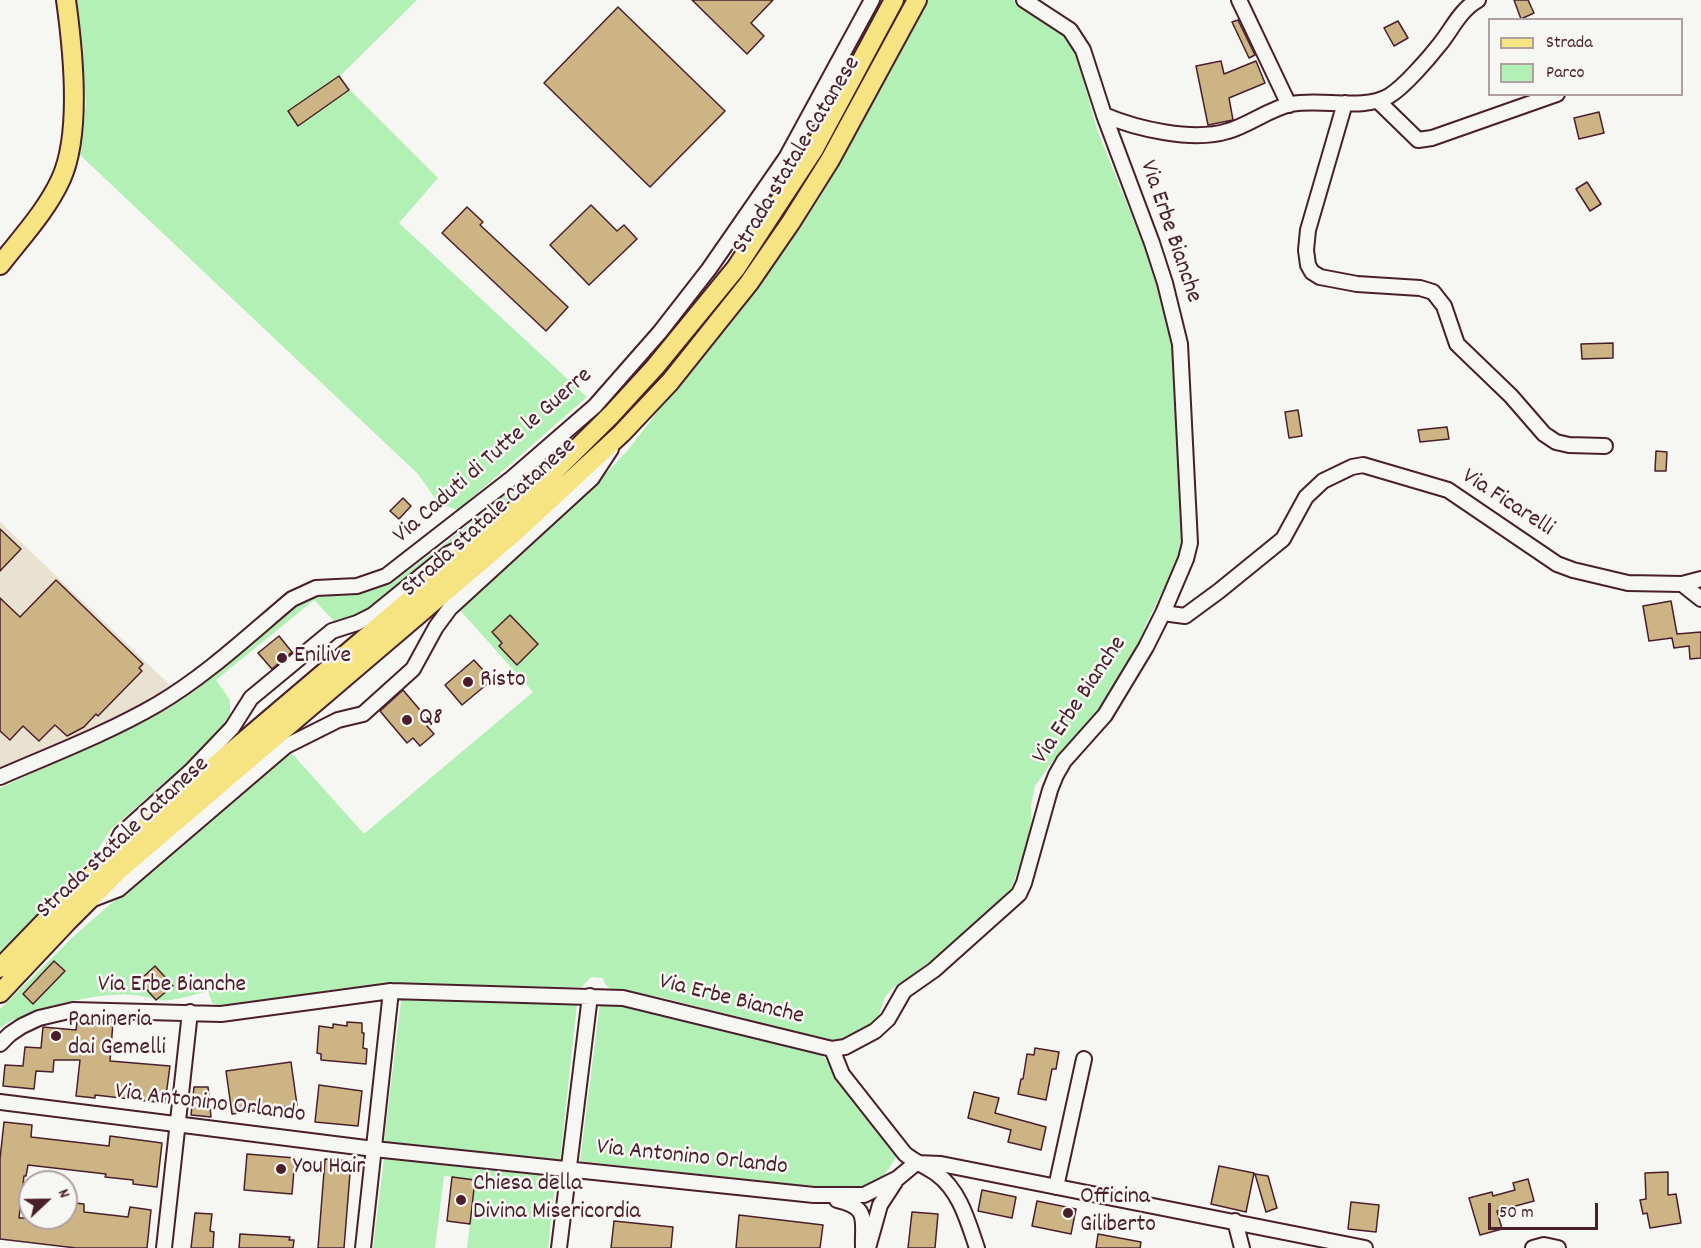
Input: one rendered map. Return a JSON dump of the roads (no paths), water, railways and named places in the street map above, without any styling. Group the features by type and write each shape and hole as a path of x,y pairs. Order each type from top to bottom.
{"main road":[{"path":"0,266 45,207 62,178 70,149 74,104 66,0"},
{"name":"Strada statale Catanese","path":"0,968 108,860 178,797 511,514 618,407 698,317 736,268 814,149 894,0"},
{"name":"Strada statale Catanese","path":"0,993 119,870 514,533 622,433 670,382 712,331 791,222 830,160 917,0"}],"street":[{"name":"Via Caduti di Tutte le Guerre","path":"0,777 159,704 212,666 292,599 303,593 327,587 357,586 386,576 400,568 512,478 595,406 660,332 702,278 786,158 872,0"},
{"name":"Via Erbe Bianche","path":"0,1044 22,1026 39,1018 73,1010 221,1014 391,991 623,998 832,1049 845,1047 874,1031 888,1019 904,991 933,970 1019,894 1056,774 1064,761 1105,715 1163,614 1186,559 1190,543 1180,344 1173,312 1152,243 1104,115 1083,50 1070,30 1024,0"},
{"path":"1239,0 1289,105"},
{"path":"1104,115 1123,123 1184,135 1204,136 1229,131 1289,105 1321,101 1362,104 1378,101 1391,95 1412,75 1440,45 1469,5 1478,0"},
{"path":"1378,101 1418,140 1432,138 1551,96"},
{"path":"1345,103 1308,230 1306,250 1308,265 1312,272 1320,277 1357,284 1420,288 1433,292 1444,306 1457,344 1511,396 1544,434 1562,444 1605,446"},
{"path":"88,901 119,889 286,746 338,720 363,714 413,669 436,627 450,608 592,478 622,433"},
{"name":"Via Ficarelli","path":"1163,614 1185,616 1219,591 1283,539 1306,497 1323,481 1352,467 1363,465 1448,490 1557,564 1573,570 1628,582 1682,584 1701,579"},
{"path":"108,860 121,834 232,728 251,698 332,631 373,615 448,554 484,537"},
{"path":"1682,584 1701,599"},
{"path":"363,1248 391,991"},
{"path":"559,1248 590,996"},
{"path":"164,1248 190,1012"},
{"path":"832,1049 842,1074 905,1154 916,1163 937,1174 955,1191 976,1248"},
{"path":"1056,1187 1083,1059"},
{"name":"Via Antonino Orlando","path":"0,1102 374,1149 809,1194 864,1196 898,1178 916,1163"},
{"path":"916,1163 941,1164 1365,1248"},
{"path":"867,1248 880,1205 898,1178"},
{"path":"809,1194 855,1206 860,1211 863,1221 863,1248"},
{"path":"1235,1221 1242,1248"},
{"path":"1533,1248 1544,1245 1558,1248"}],"place":[{"name":"Enilive","path":"282,658"},
{"name":"Risto","path":"468,682"},
{"name":"Q8","path":"407,720"},
{"name":"Panineria dai Gemelli","path":"56,1036"},
{"name":"You Hair","path":"281,1169"},
{"name":"Chiesa della Divina Misericordia","path":"461,1200"},
{"name":"Officina Giliberto","path":"1068,1213"}]}
